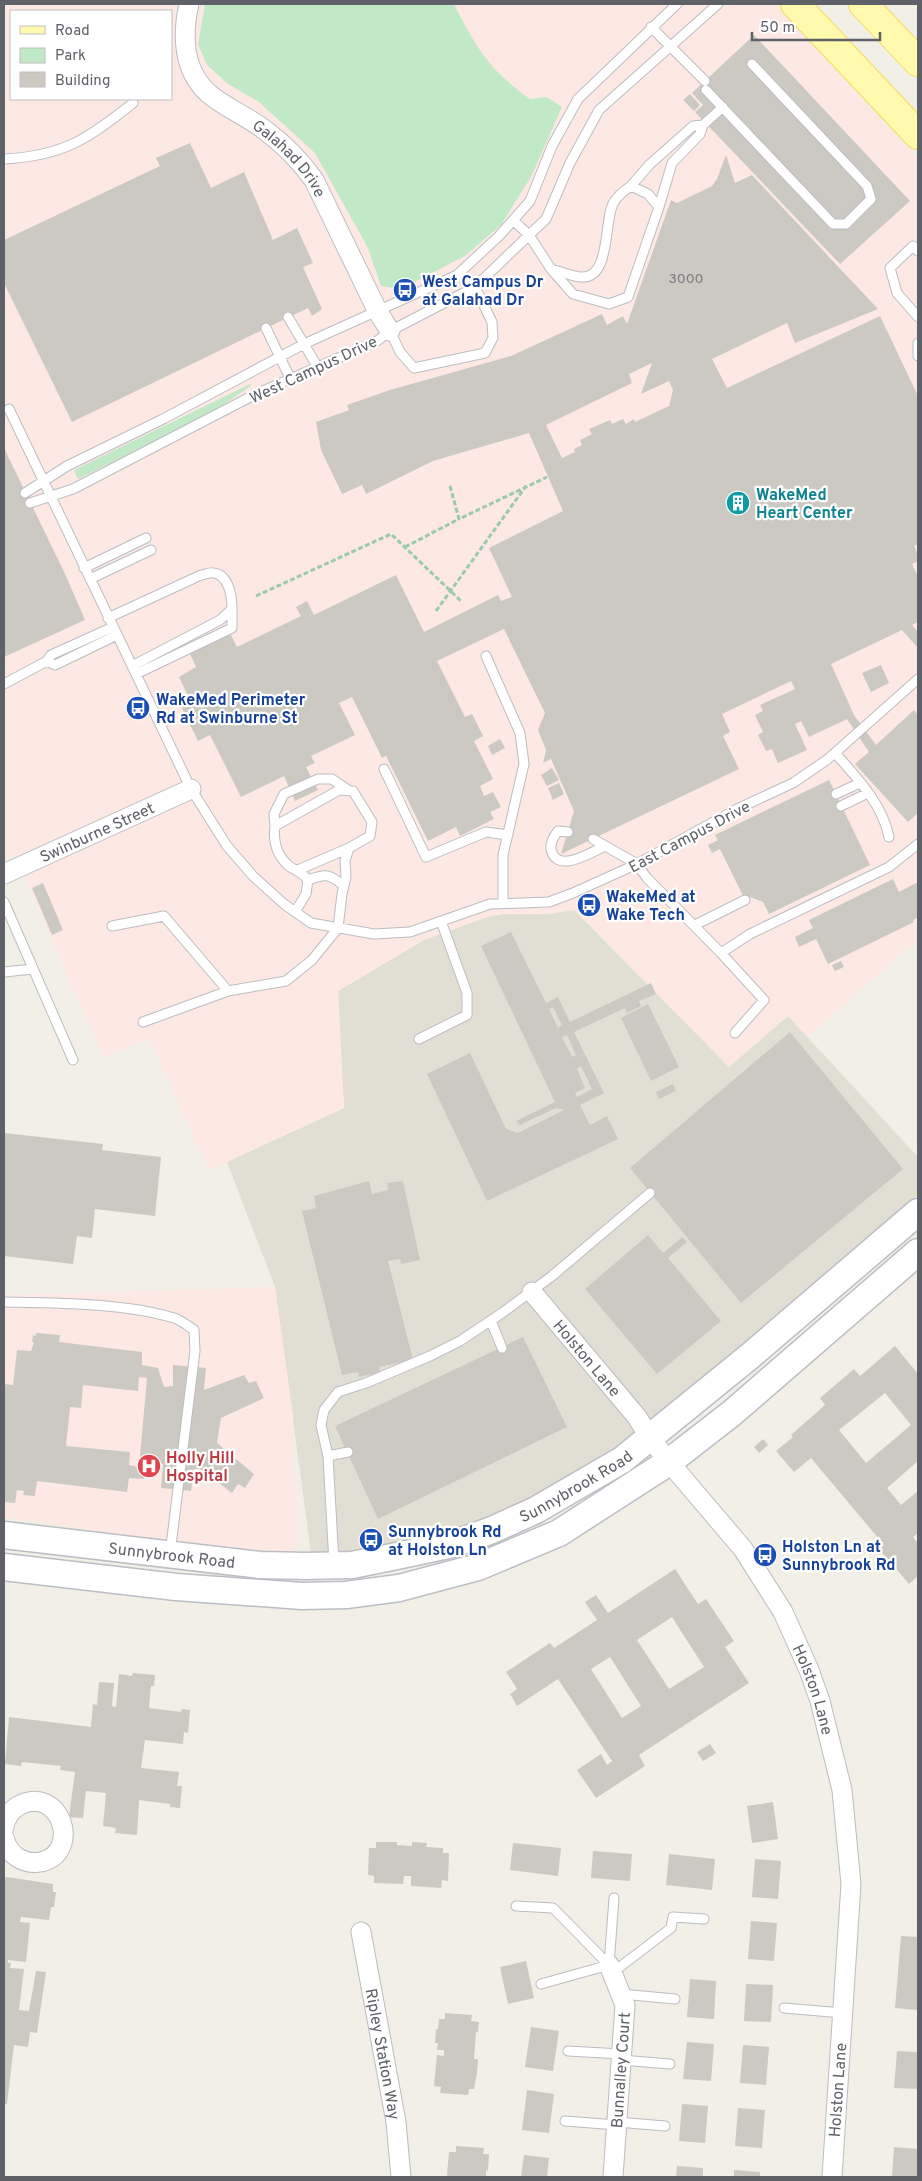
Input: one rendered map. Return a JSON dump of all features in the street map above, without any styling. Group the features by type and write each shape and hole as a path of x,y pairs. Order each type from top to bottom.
{"main road":[{"path":"795,4 918,136"},
{"path":"863,4 918,62"},
{"name":"Sunnybrook Road","path":"4,1535 260,1565 352,1565 453,1544 492,1530 536,1510 584,1484 622,1460 918,1212"},
{"name":"Sunnybrook Road","path":"4,1567 103,1580 273,1594 346,1595 399,1588 478,1567 559,1533 669,1462 732,1413 918,1252"}],"street":[{"name":"Galahad Drive","path":"189,4 184,35 186,51 192,70 208,93 266,130 304,167 314,180 378,312 390,331"},
{"name":"Swinburne Street","path":"4,874 191,789"},
{"name":"Holston Lane","path":"532,1292 638,1417 650,1438 748,1556 783,1612 809,1670 820,1701 842,1790 851,1884 832,2177"},
{"name":"Ripley Station Way","path":"361,1932 396,2122 402,2177"},
{"name":"Bunnalley Court","path":"611,1969 625,2005 613,2177"}],"lane":[{"name":"West Campus Drive","path":"25,493 44,480 304,344 457,275 514,221 530,201 552,146 578,99 677,4"},
{"name":"West Campus Drive","path":"30,503 73,489 290,378 377,342 390,331 475,287 546,218 570,163 599,110 718,4"},
{"path":"651,28 832,224 846,224 871,199 867,186 752,64"},
{"path":"4,159 26,158 67,148 99,131 133,103"},
{"path":"551,270 581,277 592,275 606,251 609,214 614,202 649,165 693,126 702,125 723,107"},
{"path":"514,221 529,235 551,270 573,294 609,304 628,297 672,163 700,134 702,125"},
{"path":"631,186 648,194 659,207"},
{"path":"918,252 913,246 890,268 897,293 918,317"},
{"path":"390,331 400,352 414,368 486,353 493,338 492,322 475,287 457,275"},
{"path":"288,317 317,366"},
{"path":"266,328 290,378"},
{"path":"918,343 918,356"},
{"path":"9,409 191,789"},
{"path":"84,568 146,538"},
{"path":"90,579 151,550"},
{"path":"108,618 201,575 213,572 221,577 229,586 232,597 232,628 134,670"},
{"path":"134,670 220,620 232,609"},
{"path":"4,684 47,661 51,655 115,631"},
{"path":"486,656 520,733 524,764 503,855 503,903"},
{"name":"East Campus Drive","path":"191,789 227,846 253,876 310,923 374,934 410,932 490,904 549,902 573,894 637,864 737,810 793,783 835,753 918,681"},
{"path":"835,753 868,793 885,821 889,837"},
{"path":"384,769 426,857 486,832 508,835"},
{"path":"298,870 349,848 370,836 372,822 353,790 349,790 332,779 318,779 284,794 274,814 274,839 277,852 289,866 298,870 308,880"},
{"path":"836,794 860,783"},
{"path":"275,826 339,790 349,790"},
{"path":"842,806 868,793"},
{"path":"568,832 558,831 550,846 553,855 559,860 566,861 579,858 605,846"},
{"path":"593,839 637,864 647,878 695,925 764,1000 735,1033"},
{"path":"721,953 750,934 888,868 918,844"},
{"path":"143,1022 228,991 286,980 312,960 338,928 346,877 345,861 349,848"},
{"path":"308,880 321,875 332,876 344,886"},
{"path":"295,912 306,894 308,880"},
{"path":"695,925 745,900"},
{"path":"4,902 73,1060"},
{"path":"112,926 164,916 228,991"},
{"path":"418,1039 467,1015 467,993 441,921"},
{"path":"4,972 33,968"},
{"path":"334,1566 328,1456 321,1425 324,1410 338,1392 430,1356 460,1341 532,1292 650,1193"},
{"path":"4,1302 137,1310 176,1318 194,1330 195,1351 170,1555"},
{"path":"491,1321 502,1348"},
{"path":"328,1456 348,1452"},
{"path":"611,1969 614,1898"},
{"path":"516,1906 553,1908 611,1969"},
{"path":"541,1984 611,1969 671,1928 673,1917 704,1919"},
{"path":"621,1994 675,1999"},
{"path":"784,2008 842,2013"},
{"path":"568,2051 670,2064"},
{"path":"565,2121 665,2126"}],"path":[{"path":"405,547 547,477"},
{"path":"450,486 459,520"},
{"path":"436,611 526,486"},
{"path":"256,596 391,534 462,602"}],"shaded area":[{"path":"4,4 775,4 918,160 918,939 808,1037 788,1016 729,1067 575,910 547,914 503,914 487,917 424,940 338,991 344,1108 209,1170 150,1038 104,1058 15,855 4,859"},
{"path":"574,910 729,1067 788,1016 918,1157 918,1195 669,1407 588,1471 522,1507 447,1537 361,1551 311,1553 275,1287 227,1162 344,1108 338,991 424,940 487,917 503,914 547,914"},
{"name":"Holly Hill Hospital","path":"275,1287 293,1415 296,1554 254,1555 4,1517 4,1295"}],"green space":[{"path":"205,4 454,4 469,33 485,57 504,78 530,99 547,97 562,107 531,177 501,225 465,256 401,289 381,286 368,248 315,153 259,102 228,84 207,65 198,44"},
{"path":"250,384 251,386 205,417 78,479 74,470"}],"building":[{"path":"754,35 910,201 840,264 695,112 703,105 692,93"},
{"path":"690,94 700,105 694,111 683,100"},
{"path":"190,143 211,188 244,172 273,240 297,228 313,263 303,267 322,309 312,316 308,308 72,422 4,283 4,240 160,166 156,158"},
{"name":"WakeMed Heart Center","path":"726,155 735,183 752,175 878,309 795,343 787,323 712,359 727,388 880,316 918,396 918,544 914,546 918,555 918,561 912,564 918,577 918,622 912,625 918,632 918,648 902,630 831,664 854,715 876,745 914,710 918,715 918,813 908,822 855,764 869,752 847,719 809,737 801,721 795,724 807,750 778,763 772,749 766,751 758,735 763,732 755,715 763,711 760,705 795,689 791,681 722,714 730,732 723,736 739,769 561,854 574,811 551,759 543,763 546,750 538,730 545,713 504,629 437,661 465,717 472,714 483,736 474,741 493,779 480,786 484,796 493,792 501,807 490,812 494,819 460,836 456,827 428,841 386,756 382,758 352,697 339,703 355,735 311,756 315,763 306,767 318,790 295,801 284,776 241,797 210,735 198,741 180,704 190,700 179,677 196,667 186,645 226,625 237,647 301,616 296,607 307,601 314,615 396,575 424,632 498,595 501,601 512,597 489,548 563,511 529,433 433,461 366,494 362,485 342,494 321,450 316,422 349,410 347,405 390,390 511,356 602,314 607,325 623,316 627,324 671,200 677,203 712,186 717,179","holes":["652,363 641,394 669,381 673,390 669,406 635,422 634,419 626,424 623,419 612,424 610,420 589,429 592,434 580,440 582,445 574,449 575,452 562,458 546,425 632,383 629,374"]},
{"path":"4,448 66,576 85,620 4,657"},
{"path":"881,665 889,683 871,692 862,673"},
{"path":"500,739 505,748 492,755 488,746"},
{"path":"552,768 559,780 547,786 541,775"},
{"path":"829,780 870,865 769,914 763,902 750,897 745,900 720,849 712,853 708,845 718,840 715,835"},
{"path":"559,783 564,794 553,800 548,788"},
{"path":"893,879 899,892 918,882 918,917 913,920 914,922 828,964 816,939 799,947 795,937 813,928 809,920"},
{"path":"43,883 63,930 52,935 32,888"},
{"path":"511,932 546,1003 558,997 570,1022 651,983 656,994 639,1001 641,1006 627,1013 625,1008 574,1032 604,1093 580,1105 590,1125 607,1116 618,1139 487,1201 427,1074 470,1053 506,1129 518,1133 564,1110 556,1108 520,1125 516,1121 555,1102 481,946","holes":["553,1007 562,1025 558,1028 549,1009","567,1035 576,1055 572,1057 562,1037","581,1066 592,1089 577,1097 575,1093 585,1088 577,1069"]},
{"path":"841,961 844,967 835,971 832,965"},
{"path":"648,1004 679,1067 651,1081 621,1018"},
{"path":"790,1032 903,1169 741,1303 630,1168"},
{"path":"673,1084 676,1091 659,1099 656,1092"},
{"path":"4,1133 103,1144 102,1150 161,1157 155,1216 95,1209 92,1238 77,1236 73,1264 4,1256"},
{"path":"369,1181 372,1194 388,1190 387,1183 403,1181 420,1260 401,1264 400,1259 388,1261 413,1360 379,1367 380,1372 359,1377 358,1372 342,1375 302,1211 316,1208 314,1196"},
{"path":"648,1235 663,1253 682,1237 687,1242 668,1258 721,1321 657,1374 585,1289"},
{"path":"36,1333 60,1335 59,1342 142,1352 142,1365 158,1368 164,1387 173,1386 173,1365 206,1368 204,1390 244,1375 249,1383 256,1381 264,1398 221,1418 217,1443 254,1474 245,1488 238,1484 232,1493 200,1469 194,1469 191,1491 161,1488 163,1464 153,1463 144,1479 129,1478 127,1492 37,1481 35,1496 23,1495 24,1491 17,1490 15,1503 4,1502 4,1384 13,1385 17,1350 31,1351 34,1342 32,1342 33,1335 36,1336","holes":["139,1377 147,1378 139,1467 129,1465 130,1452 66,1446 70,1407 81,1408 83,1385 138,1391"]},
{"path":"523,1337 567,1427 378,1519 335,1426"},
{"path":"895,1346 918,1374 918,1461 887,1488 901,1505 918,1491 918,1533 913,1537 918,1543 918,1576 909,1584 879,1549 884,1545 811,1458 794,1472 776,1451 825,1405 820,1398 854,1369 860,1376","holes":["885,1393 911,1425 866,1463 839,1430"]},
{"path":"763,1439 768,1445 759,1453 754,1447"},
{"path":"675,1569 698,1604 706,1599 734,1641 725,1647 749,1683 639,1755 645,1766 596,1798 577,1770 601,1754 607,1765 612,1761 558,1679 517,1706 510,1694 517,1689 506,1672 550,1643 554,1648 597,1620 585,1602 596,1595 608,1613","holes":["672,1617 704,1667 669,1689 637,1640","610,1657 641,1706 622,1718 591,1669"]},
{"path":"133,1673 155,1675 154,1686 151,1686 149,1708 181,1712 182,1709 190,1710 188,1733 184,1732 183,1744 145,1740 141,1768 179,1772 177,1786 182,1786 180,1808 170,1807 170,1804 139,1800 137,1835 115,1833 116,1828 103,1826 106,1793 86,1791 83,1818 69,1817 75,1772 60,1770 61,1766 22,1762 21,1766 5,1764 9,1717 91,1727 93,1704 97,1705 99,1682 114,1683 112,1706 116,1707 119,1674 132,1676"},
{"path":"710,1744 716,1753 703,1761 697,1752"},
{"path":"773,1802 778,1839 752,1843 747,1806"},
{"path":"376,1842 397,1842 397,1845 412,1846 412,1842 427,1843 426,1847 443,1848 443,1853 449,1853 448,1881 442,1880 441,1888 411,1886 411,1876 404,1876 403,1884 374,1883 374,1876 368,1875 369,1848 376,1848"},
{"path":"513,1843 561,1848 558,1876 510,1870"},
{"path":"593,1851 632,1854 630,1881 591,1878"},
{"path":"669,1854 715,1859 712,1890 666,1885"},
{"path":"755,1859 781,1861 778,1899 752,1897"},
{"path":"7,1877 53,1884 53,1892 56,1892 54,1907 51,1907 49,1920 21,1917 20,1922 30,1923 26,1962 8,1960 8,1963 11,1963 10,1968 24,1969 19,2010 29,2011 36,1971 46,1972 37,2033 30,2032 28,2047 14,2045 7,2104 4,2104 4,1879"},
{"path":"751,1921 777,1923 774,1961 748,1959"},
{"path":"901,1936 918,1937 918,2010 895,2008"},
{"path":"526,1961 534,1998 508,2004 500,1967"},
{"path":"690,1979 716,1981 714,2019 687,2017"},
{"path":"746,1984 773,1985 771,2022 744,2021"},
{"path":"445,2013 472,2015 471,2021 479,2022 478,2032 476,2032 474,2059 478,2059 477,2073 474,2089 469,2089 468,2095 440,2093 441,2087 434,2086 437,2055 444,2056 444,2050 437,2050 438,2043 435,2043 436,2029 438,2029 439,2019 445,2019"},
{"path":"531,2027 559,2031 553,2071 525,2067"},
{"path":"687,2042 714,2044 711,2081 683,2079"},
{"path":"743,2045 769,2047 766,2085 740,2083"},
{"path":"897,2051 918,2052 918,2089 894,2088"},
{"path":"527,2090 554,2094 549,2133 522,2130"},
{"path":"682,2104 708,2106 705,2143 679,2141"},
{"path":"738,2108 765,2110 762,2148 735,2146"},
{"path":"456,2146 484,2148 483,2154 489,2154 486,2177 449,2177 447,2175 449,2152 456,2152"},
{"path":"894,2147 918,2149 918,2177 892,2177"},
{"path":"524,2155 549,2158 547,2177 521,2177"},
{"path":"677,2166 703,2168 703,2177 676,2177"},
{"path":"734,2170 760,2172 760,2177 734,2177"}],"place":[{"name":"West Campus Dr at Galahad Dr","path":"405,290"},
{"name":"WakeMed Heart Center","path":"738,503"},
{"name":"WakeMed Perimeter Rd at Swinburne St","path":"138,708"},
{"name":"WakeMed at Wake Tech","path":"589,905"},
{"name":"Holly Hill Hospital","path":"149,1466"},
{"name":"Sunnybrook Rd at Holston Ln","path":"371,1540"},
{"name":"Holston Ln at Sunnybrook Rd","path":"765,1555"}]}
